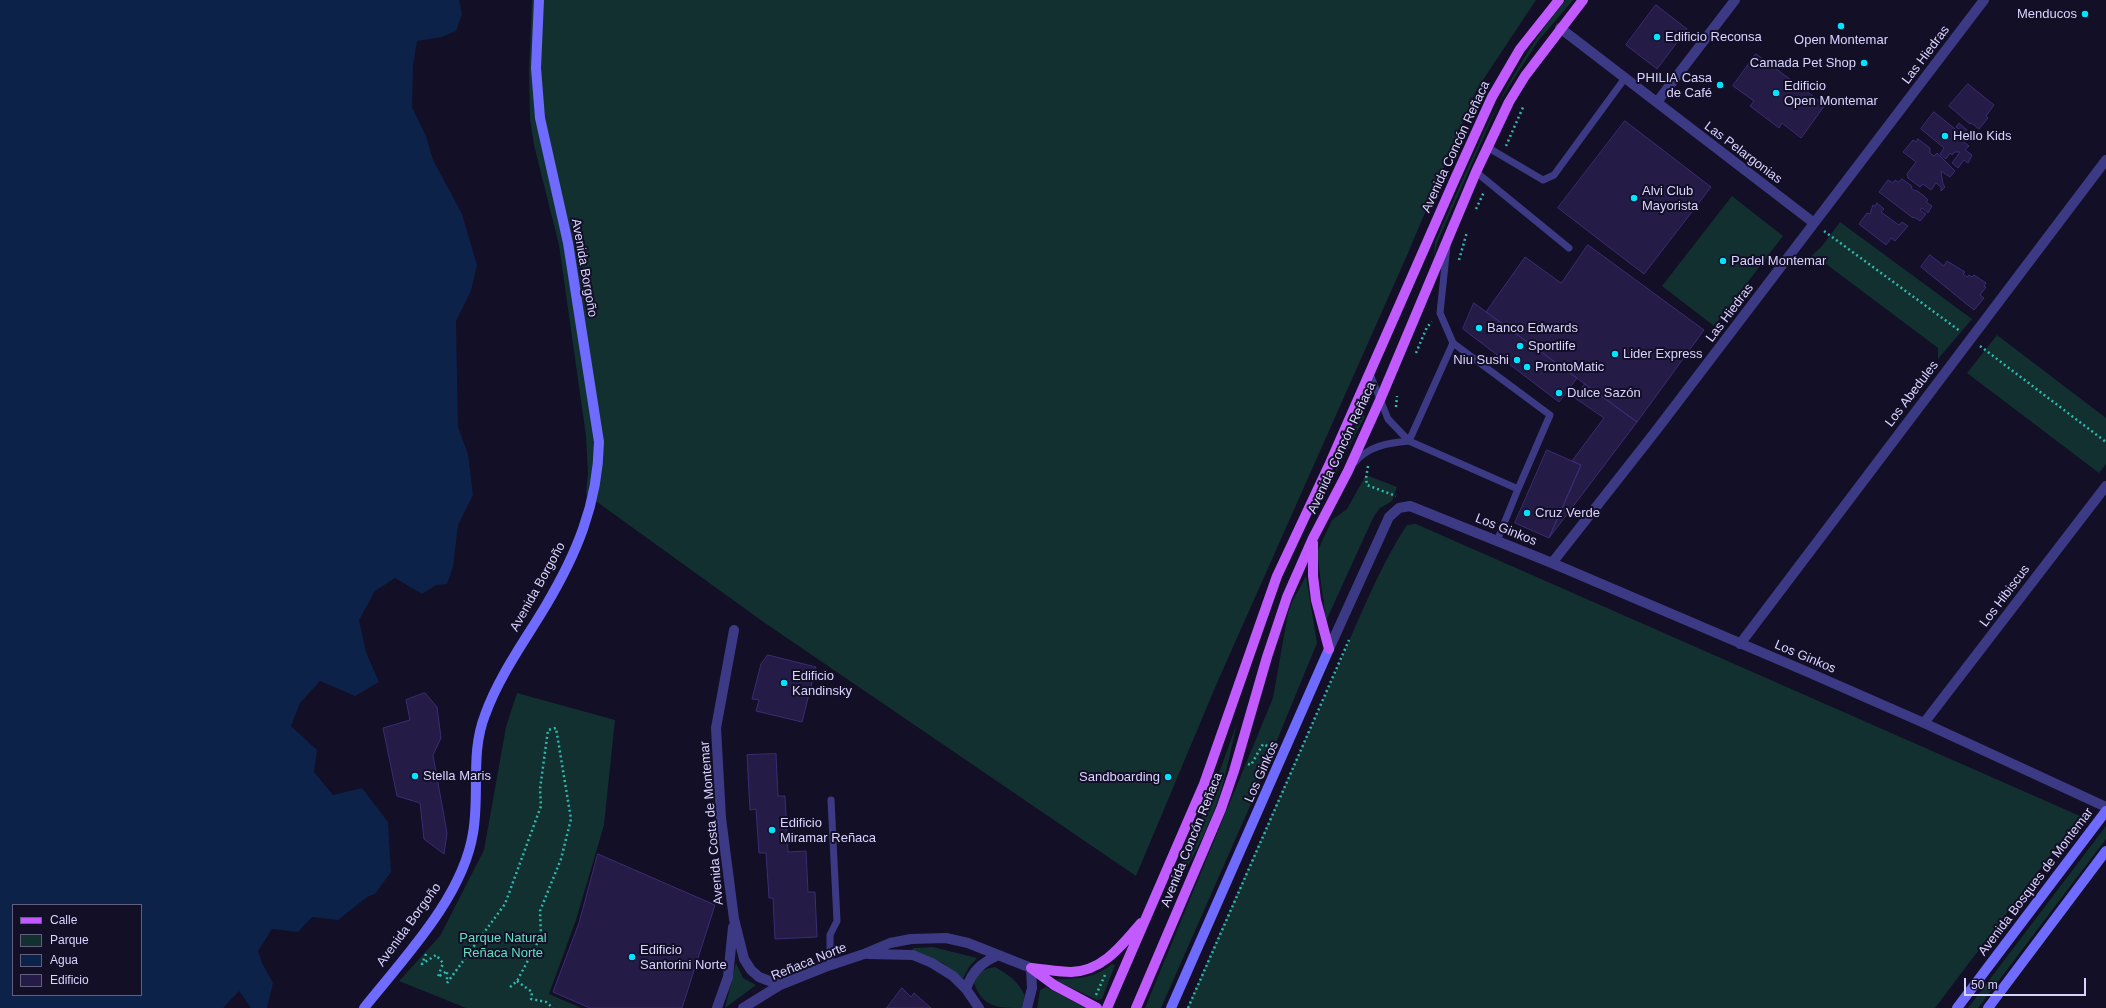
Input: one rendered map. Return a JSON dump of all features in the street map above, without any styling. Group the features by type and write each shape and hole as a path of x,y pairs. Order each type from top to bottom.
{"main road":[{"name":"Avenida Borgoño","path":"364,1008 418,940 447,898 465,864 473,834 476,809 476,758 484,715 513,659 569,563 588,518 598,472 599,442 568,243 540,118 536,68 539,0"},
{"name":"Avenida Concón Reñaca","path":"1107,1008 1204,784 1277,576 1370,374 1492,97 1520,50 1559,0"},
{"name":"Avenida Concón Reñaca","path":"1136,1008 1221,809 1267,657 1287,597 1313,538 1348,471 1380,400 1476,172 1509,102 1525,76 1560,28 1583,0"},
{"path":"1313,538 1313,576 1316,600 1329,649"},
{"name":"Los Ginkos","path":"1171,1008 1285,753 1329,649"},
{"name":"Avenida Bosques de Montemar","path":"1957,1008 2106,811"},
{"path":"1988,1008 2106,851"},
{"path":"1030,968 1071,972 1084,970 1102,962 1118,949 1148,914"},
{"path":"1030,968 1054,985 1094,1007"}],"street":[{"path":"1657,102 1735,0"},
{"name":"Las Hiedras","path":"1552,563 1984,0"},
{"name":"Las Pelargonias","path":"1560,28 1814,223"},
{"name":"Los Abedules","path":"1740,644 2106,160"},
{"name":"Los Hibiscus","path":"1924,723 2106,486"},
{"name":"Los Ginkos","path":"1329,649 1389,517 1399,508 1410,506 1552,563 1924,723 2106,807"},
{"name":"Avenida Costa de Montemar","path":"734,630 716,728 721,818 734,919 744,959 751,970 759,977 780,985"},
{"name":"Avenida Costa de Montemar","path":"717,1008 728,978 734,919"},
{"name":"Reñaca Norte","path":"743,1008 780,985 890,943 911,939 946,938 968,943 1030,968"},
{"name":"Reñaca Norte","path":"864,954 913,955 932,962 953,976 966,989 975,1007"},
{"path":"966,989 969,980 976,969 986,961 999,955"},
{"path":"1027,1008 1032,988 1030,968"}],"lane":[{"path":"1487,147 1543,180 1554,175 1625,78"},
{"path":"1476,172 1569,248"},
{"path":"1447,241 1440,313 1453,343 1550,415 1497,541"},
{"path":"1409,441 1453,343"},
{"path":"1370,374 1388,419 1409,441 1518,489"},
{"path":"1348,471 1359,456 1375,446 1409,441"},
{"path":"830,965 830,935 837,921 831,800"}],"path":[{"path":"1188,1008 1350,638"},
{"path":"418,940 428,948 422,964 436,955 443,963 438,977 447,971 447,983 505,904 541,806 540,789 548,730 556,728 571,819 561,859 540,911 541,936 517,981 508,989"},
{"path":"1237,759 1251,765 1263,744 1285,753 1296,762"},
{"path":"1094,1007 1105,975 1102,962"},
{"path":"517,981 532,992 531,999 546,1002 552,1008"}],"green space":[{"path":"532,0 1536,0 1477,89 1408,253 1217,683 1136,876 762,621 586,494 588,473 586,436 559,245 534,145 530,119 529,71"},
{"path":"1566,0 1573,0 1538,41 1500,100 1525,56 1544,27"},
{"path":"1498,105 1437,243 1434,258 1435,242 1477,147"},
{"name":"Padel Montemar","path":"1732,196 1783,236 1714,326 1662,286"},
{"path":"1840,222 1972,319 1938,359 1938,348 1818,258 1803,264 1822,246"},
{"path":"1997,335 2106,418 2106,464 2099,473 1967,373"},
{"path":"1361,414 1365,416 1321,501"},
{"path":"1366,475 1397,487 1392,501 1380,508 1373,518 1326,621 1317,552 1332,520 1347,509"},
{"path":"1416,524 2080,816 1935,1008 1187,1008 1366,602 1386,561 1407,525"},
{"path":"1306,576 1317,643 1250,806 1161,1008 1145,1008 1273,698 1288,613 1292,602"},
{"name":"Parque Natural Reñaca Norte","path":"517,693 615,720 604,825 576,920 549,994 581,1008 466,1008 399,981 440,936 484,850 506,727"},
{"path":"1237,723 1221,791 1209,823 1186,869 1160,913 1209,801"},
{"path":"2106,826 2106,839 1978,1008 1968,1008"},
{"path":"933,947 977,958 969,967 962,980 943,963 912,951 913,948"},
{"path":"736,963 743,978 756,985 725,1008"},
{"path":"1112,964 1115,965 1102,999 1097,1000 1053,979 1069,979 1092,975 1106,969"},
{"path":"995,967 1009,976 1019,986 1025,996 1022,1008 1006,1008 992,1005 982,997 978,991 974,983 978,976 984,970"},
{"path":"1046,987 1086,1008 1037,1008 1040,990"}],"water":[{"path":"0,0 459,0 462,14 456,31 442,37 417,41 413,66 412,107 426,136 433,160 462,214 477,265 471,291 456,321 458,427 468,454 473,495 458,525 453,567 447,584 436,585 422,594 395,578 375,591 359,620 366,652 379,682 355,696 320,681 300,703 291,726 317,750 314,772 333,795 362,788 388,822 391,872 375,894 367,897 338,920 312,917 298,932 272,929 258,951 263,965 273,983 267,1008 251,1008 239,991 223,1008 0,1008"}],"building":[{"name":"Edificio Reconsa","path":"1656,5 1687,29 1657,69 1626,45"},
{"name":"Edificio Open Montemar","path":"1756,54 1825,105 1801,138 1782,123 1779,128 1750,106 1754,101 1733,86"},
{"path":"1968,84 1994,105 1986,116 1988,118 1979,129 1971,123 1970,124 1949,106"},
{"path":"1934,112 1960,133 1962,131 1956,127 1959,123 1967,130 1963,138 1965,140 1964,142 1969,146 1965,150 1972,155 1968,163 1964,160 1958,168 1952,163 1960,152 1955,152 1952,155 1950,153 1946,159 1940,154 1944,148 1921,129"},
{"name":"Alvi Club Mayorista","path":"1625,121 1711,187 1644,274 1558,208"},
{"path":"1918,139 1930,148 1930,153 1934,156 1937,153 1955,171 1950,177 1941,171 1943,184 1945,187 1941,191 1941,187 1936,183 1931,190 1923,184 1920,187 1908,178 1907,174 1916,162 1903,152 1913,140 1916,142"},
{"path":"1902,179 1912,186 1911,188 1924,196 1928,200 1926,202 1932,206 1928,213 1922,208 1920,210 1926,214 1920,221 1914,217 1913,218 1879,192 1888,180 1893,183 1895,180 1898,182"},
{"path":"1877,203 1884,209 1881,212 1899,225 1902,222 1908,226 1895,241 1891,238 1886,245 1859,224 1867,213 1870,214 1873,205 1875,206"},
{"name":"Lider Express","path":"1588,245 1704,330 1637,422 1486,312 1525,257 1561,283"},
{"path":"1930,255 1944,266 1947,261 1965,272 1963,274 1967,277 1969,275 1972,277 1974,275 1986,283 1984,286 1986,287 1980,295 1984,298 1974,310 1921,267"},
{"path":"1474,303 1577,378 1559,402 1463,329"},
{"path":"1585,384 1637,422 1549,538 1581,465 1572,461 1604,418 1575,398"},
{"path":"1547,450 1581,465 1549,538 1515,523"},
{"name":"Edificio Kandinsky","path":"768,655 816,667 802,722 756,711 759,700 752,699 761,664"},
{"name":"Stella Maris","path":"425,693 437,707 441,738 433,755 447,833 444,854 424,839 420,803 397,796 383,728 410,720 406,700"},
{"name":"Edificio Miramar Reñaca","path":"776,754 778,796 785,796 788,852 806,851 808,892 815,892 817,937 775,939 773,898 769,898 766,853 759,853 756,809 750,810 747,755"},
{"name":"Edificio Santorini Norte","path":"598,854 715,905 682,1008 590,1008 553,992 579,923"},
{"path":"902,988 911,997 914,993 931,1008 887,1008"}],"place":[{"name":"Menducos","path":"2085,14"},
{"name":"Open Montemar","path":"1841,26"},
{"name":"Edificio Reconsa","path":"1657,37"},
{"name":"Camada Pet Shop","path":"1864,63"},
{"name":"PHILIA Casa de Café","path":"1720,85"},
{"name":"Edificio Open Montemar","path":"1776,93"},
{"name":"Hello Kids","path":"1945,136"},
{"name":"Alvi Club Mayorista","path":"1634,198"},
{"name":"Padel Montemar","path":"1723,261"},
{"name":"Banco Edwards","path":"1479,328"},
{"name":"Sportlife","path":"1520,346"},
{"name":"Lider Express","path":"1615,354"},
{"name":"Niu Sushi","path":"1517,360"},
{"name":"ProntoMatic","path":"1527,367"},
{"name":"Dulce Sazón","path":"1559,393"},
{"name":"Cruz Verde","path":"1527,513"},
{"name":"Edificio Kandinsky","path":"784,683"},
{"name":"Stella Maris","path":"415,776"},
{"name":"Sandboarding","path":"1168,777"},
{"name":"Edificio Miramar Reñaca","path":"772,830"},
{"name":"Edificio Santorini Norte","path":"632,957"}]}
